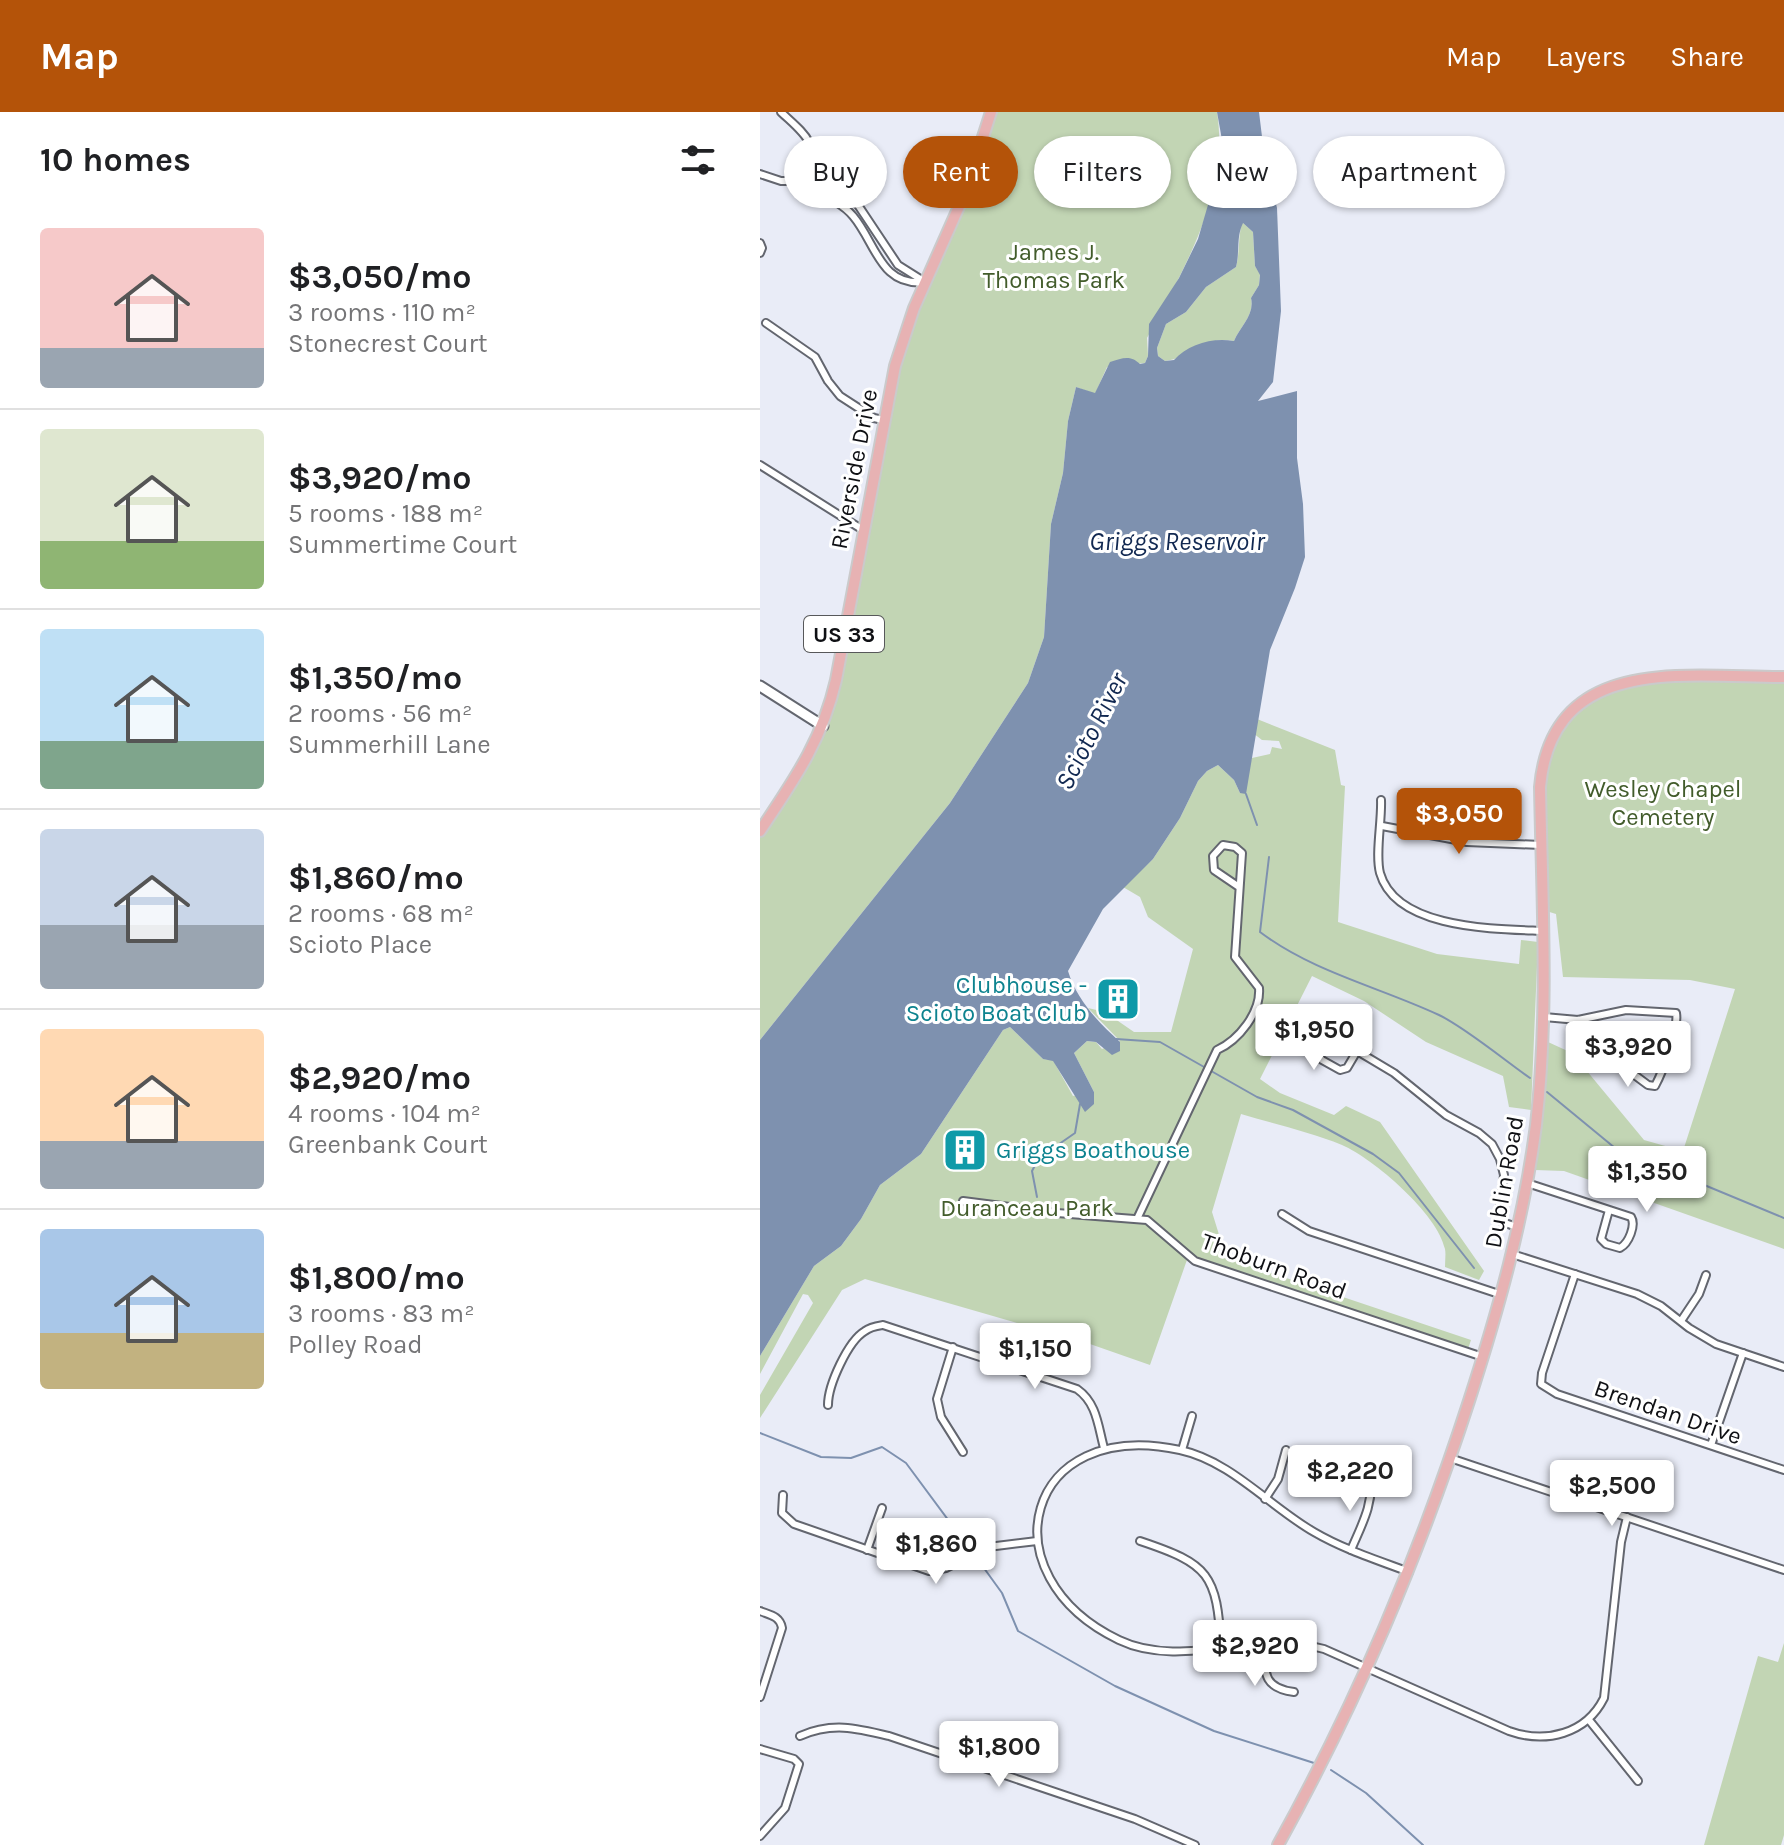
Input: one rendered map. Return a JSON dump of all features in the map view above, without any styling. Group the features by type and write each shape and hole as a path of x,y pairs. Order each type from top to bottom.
{"main road":[{"name":"Riverside Drive","path":"760,831 810,754 823,726 836,680 883,420 901,345 965,193 991,112"},
{"name":"Dublin Road","path":"1278,1845 1333,1743 1409,1572 1483,1357 1512,1254 1535,1127 1544,1017 1542,761 1560,724 1583,700 1608,686 1640,678 1784,677"},
{"path":"760,686 823,726"}],"street":[{"path":"781,112 805,136"},
{"path":"760,174 784,181"},
{"path":"844,208 853,215 888,271 908,284 925,282"},
{"path":"859,208 898,265 925,282"},
{"path":"766,323 815,357 840,396 874,418 883,420"},
{"path":"760,465 863,530"},
{"path":"1381,800 1379,867 1396,901 1453,924 1544,931"},
{"path":"1382,826 1467,842 1541,845"},
{"path":"1137,1219 1217,1050 1231,1042 1257,1007 1260,997 1255,981 1235,957 1242,853 1235,847 1223,845 1213,856 1214,870 1239,887"},
{"path":"1544,1017 1578,1020 1626,1010 1674,1012 1678,1015 1655,1086 1648,1085 1609,1056 1578,1020"},
{"path":"1357,1051 1347,1068 1340,1070 1322,1060 1316,1052 1319,1041 1332,1036 1394,1073 1446,1115 1492,1144 1504,1175 1499,1219 1518,1227"},
{"path":"1527,1183 1609,1210 1633,1219 1626,1244 1620,1248 1601,1239 1609,1210"},
{"name":"Thoburn Road","path":"963,1201 1137,1219 1153,1224 1195,1261 1483,1357"},
{"path":"1282,1214 1309,1231 1502,1295"},
{"path":"1512,1254 1652,1300 1703,1337 1784,1367"},
{"name":"Brendan Drive","path":"1575,1274 1541,1384 1557,1394 1784,1470"},
{"path":"1681,1321 1699,1294 1706,1275"},
{"path":"828,1405 834,1377 854,1342 865,1330 883,1325 1077,1389 1087,1396 1094,1407 1104,1448"},
{"path":"953,1347 937,1399 941,1417 963,1452"},
{"path":"1711,1445 1743,1353"},
{"path":"1182,1450 1192,1416"},
{"path":"1409,1572 1316,1533 1218,1464 1182,1450 1144,1445 1104,1448 1083,1456 1065,1469 1050,1486 1040,1507 1037,1541 1043,1565 1052,1582 1083,1616 1121,1640 1153,1650 1188,1651 1293,1643 1314,1647 1523,1736 1570,1732 1589,1720 1600,1706 1607,1690 1621,1542 1627,1517"},
{"path":"1265,1499 1278,1479 1286,1450"},
{"path":"1450,1458 1784,1570"},
{"path":"1351,1550 1369,1505 1372,1491 1370,1478"},
{"path":"783,1495 780,1508 789,1521 907,1565 938,1571 988,1547 1037,1541"},
{"path":"867,1550 882,1508"},
{"path":"1140,1541 1174,1552 1210,1579 1218,1605 1221,1647"},
{"path":"760,1611 776,1617 782,1628 760,1697"},
{"path":"1264,1644 1266,1675 1271,1685 1280,1691 1294,1692"},
{"path":"1589,1720 1638,1781"},
{"path":"800,1736 818,1728 832,1727 889,1736 1135,1819 1195,1845"},
{"path":"760,1749 794,1759 799,1764 785,1808 760,1836"}],"green space":[{"name":"James J. Thomas Park","path":"991,112 1217,112 1219,136 1187,136 1187,208 1208,208 1189,257 1147,338 1148,356 1145,363 1107,367 1095,394 1076,387 1068,421 1063,473 1051,524 1044,637 1028,683 950,803 760,1040 760,831 823,726 889,388 955,208 1018,208 1018,136 982,136"},
{"path":"1242,222 1253,232 1255,266 1260,274 1246,320 1234,341 1215,341 1165,361 1158,356 1157,348 1166,324 1186,312 1206,287 1236,267"},
{"name":"Wesley Chapel Cemetery","path":"1784,677 1784,1249 1564,1171 1535,1170 1548,1042 1572,1053 1644,1140 1683,1151 1735,989 1690,980 1563,977 1556,914 1543,910 1542,761 1574,707 1626,681"},
{"name":"Duranceau Park","path":"1247,715 1335,750 1341,785 1345,786 1338,922 1437,954 1519,964 1521,940 1538,942 1531,1110 1509,1107 1503,1076 1426,1042 1364,1001 1312,976 1260,1079 1280,1093 1334,1115 1346,1106 1380,1122 1484,1271 1479,1280 1445,1267 1445,1249 1430,1220 1403,1189 1371,1162 1330,1140 1241,1114 1212,1212 1221,1241 1236,1261 1471,1340 1468,1349 1188,1257 1150,1365 1090,1344 865,1279 842,1290 760,1418 760,1395 813,1303 808,1295 803,1294 760,1374 760,1356 814,1266 841,1246 880,1185 921,1154 1003,1030 1010,1027 1043,1059 1053,1060 1073,1096 1094,1092 1074,1053 1087,1041 1096,1042 1102,1049 1120,1041 1088,1008 1105,1012 1134,1032 1171,1032 1193,949 1148,917 1140,897 1123,887 1153,859 1180,818 1198,781 1207,771 1218,765 1234,780 1240,793 1252,758 1270,754 1272,747 1282,749 1279,741 1262,740 1249,730"},
{"path":"1784,1643 1784,1835 1781,1845 1704,1845 1758,1656 1778,1662"}],"water":[{"name":"Griggs Reservoir","path":"1217,112 1259,112 1262,136 1221,136"},
{"name":"Griggs Reservoir","path":"1207,208 1277,208 1281,311 1273,382 1258,401 1297,391 1297,458 1305,557 1270,650 1246,794 1240,793 1234,780 1218,765 1207,771 1198,781 1180,818 1153,859 1103,909 1068,971 1089,1010 1120,1042 1120,1051 1112,1055 1096,1042 1087,1041 1074,1053 1094,1092 1094,1104 1085,1112 1053,1061 1043,1059 1010,1027 1003,1030 921,1154 880,1185 841,1246 814,1266 760,1356 760,1040 950,803 1028,683 1044,637 1051,524 1063,473 1068,421 1076,387 1095,393 1110,362 1126,358 1145,363 1149,324 1179,278 1198,239","holes":["1243,223 1253,232 1255,266 1260,275 1259,285 1251,298 1249,315 1234,341 1201,343 1174,360 1165,361 1158,356 1157,348 1166,324 1186,312 1206,287 1236,267"]}],"waterway":[{"path":"1246,794 1257,825"},
{"path":"1269,857 1260,932 1302,958 1439,1015 1530,1078"},
{"path":"1116,1039 1160,1042 1257,1097 1293,1110 1373,1154 1399,1173 1474,1268"},
{"path":"1547,1092 1615,1148 1784,1218"},
{"path":"1037,1197 1032,1171 1039,1158 1075,1133 1080,1104"},
{"path":"760,1433 821,1457 851,1458 882,1447 906,1463 966,1544"},
{"path":"981,1564 1002,1593 1018,1631 1115,1686 1214,1731 1314,1763"},
{"path":"1331,1770 1366,1793 1423,1845"}],"place":[{"name":"Clubhouse - Scioto Boat Club","path":"1118,999"},
{"name":"Griggs Boathouse","path":"965,1150"}],"water label":[{"name":"Scioto River","path":"1091,731"}]}
